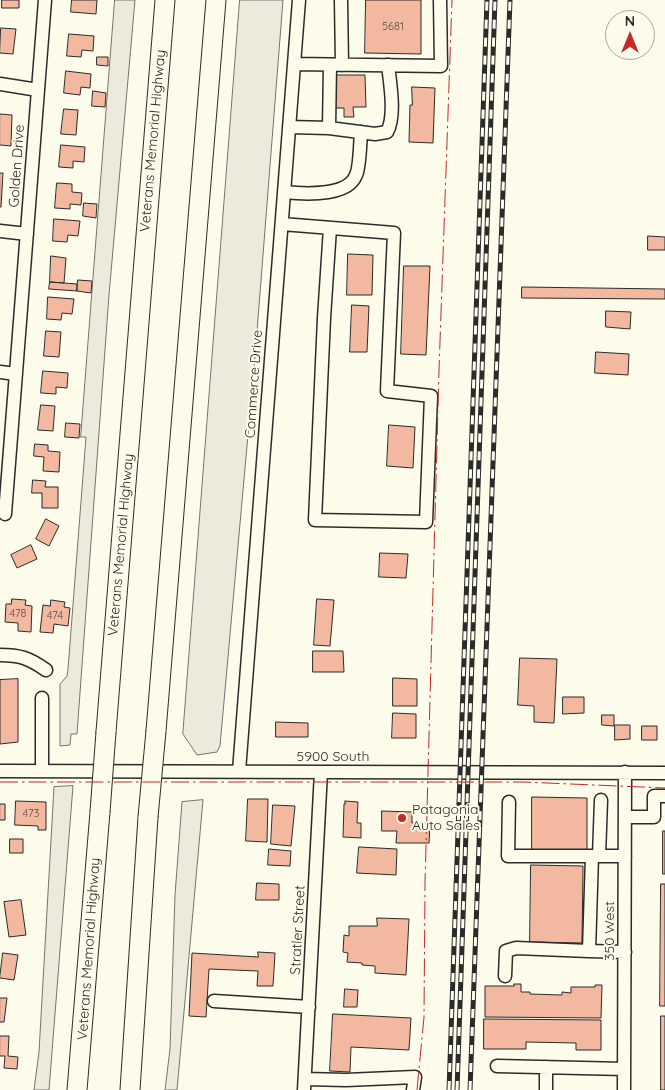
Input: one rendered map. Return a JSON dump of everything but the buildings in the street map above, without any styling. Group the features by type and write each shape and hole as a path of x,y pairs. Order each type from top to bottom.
{"highway":[{"name":"Veterans Memorial Highway","path":"77,1090 165,0"},
{"path":"130,1090 148,817 216,0"}],"street":[{"name":"Golden Drive","path":"5,514 45,0"},
{"name":"Commerce Drive","path":"239,771 299,0"},
{"path":"329,128 342,0"},
{"path":"294,64 441,66 440,0"},
{"path":"289,127 329,128 375,134 387,132 390,126 391,90 388,65"},
{"path":"0,84 38,90"},
{"path":"284,192 301,194 326,192 342,188 350,183 356,175 361,132"},
{"path":"282,224 394,233 387,391 430,396 426,522 315,520 330,228"},
{"path":"0,231 27,234"},
{"path":"0,372 16,374"},
{"path":"0,655 15,655 32,660 46,670"},
{"path":"42,698 42,771"},
{"name":"5900 South","path":"0,771 665,773"},
{"name":"Stratler Street","path":"304,1085 321,772"},
{"name":"350 West","path":"624,772 624,1090"},
{"path":"625,817 654,817 654,796 665,796"},
{"path":"589,951 601,800"},
{"path":"509,802 508,856 625,856"},
{"path":"505,976 506,951 516,948 625,952"},
{"path":"214,1001 309,1007"},
{"path":"497,1066 624,1069"},
{"path":"546,1067 546,1090"},
{"path":"304,1085 346,1080 415,1077 414,1090"}],"shaded area":[{"path":"115,0 135,0 109,295 77,734 71,734 70,745 60,746 60,684 67,676 68,669 86,437 81,437"},
{"path":"240,0 283,0 255,357 220,746 217,752 197,755 183,734"},
{"path":"73,786 49,1090 34,1090 39,1052 54,787"},
{"path":"203,800 177,1090 165,1090 170,1049 175,895 182,802"}],"railway":[{"path":"449,1090 487,0"},
{"path":"457,1090 495,0"},
{"path":"470,1090 510,0"}],"power":[{"path":"417,1090 424,1017 425,883 439,370 452,0"},
{"path":"0,782 523,782 665,788"}],"place":[{"name":"Patagonia Auto Sales","path":"402,818"}]}
